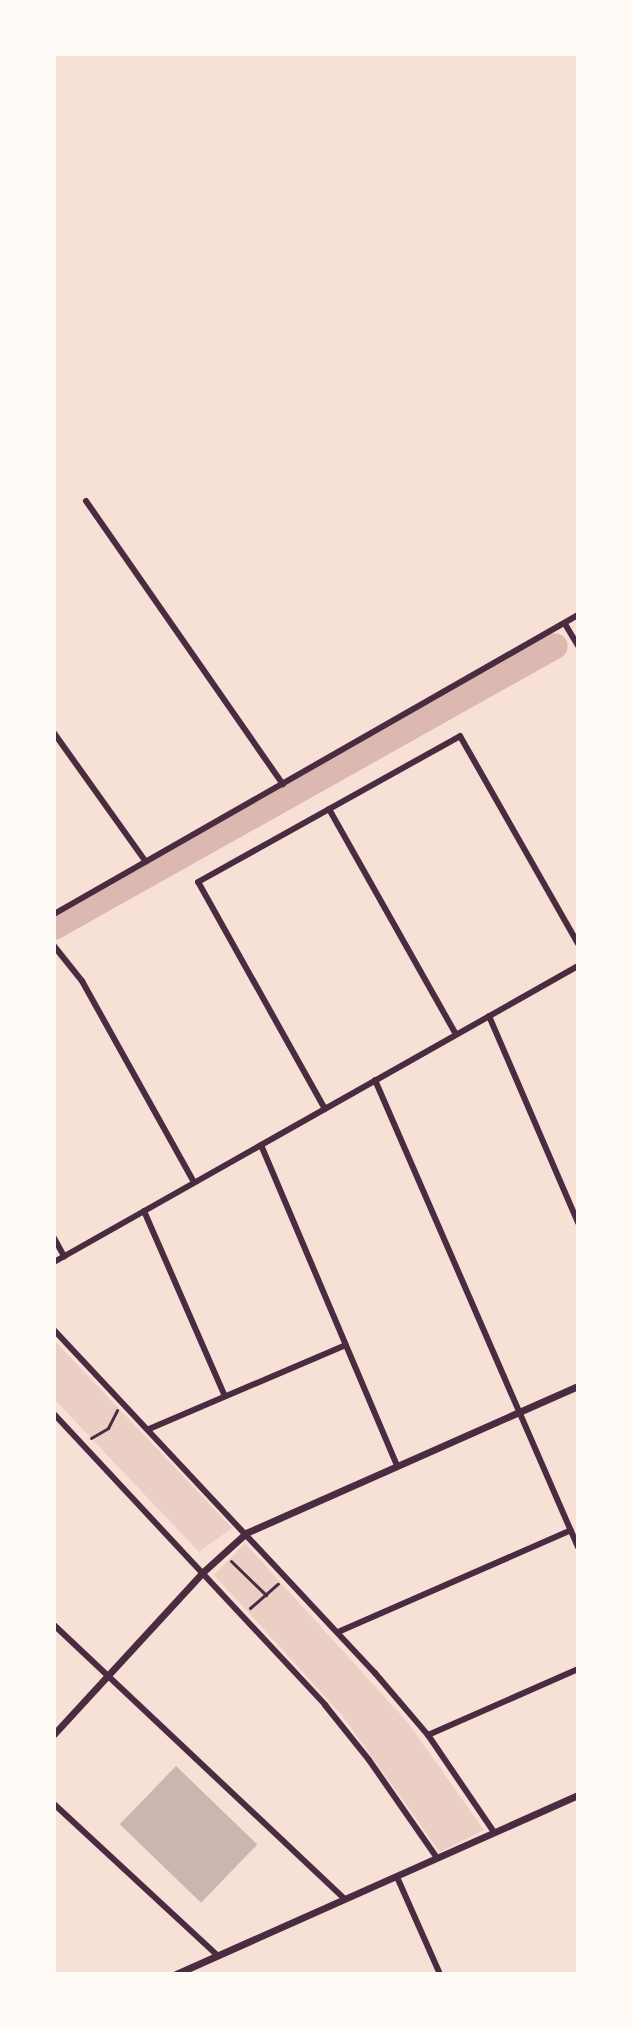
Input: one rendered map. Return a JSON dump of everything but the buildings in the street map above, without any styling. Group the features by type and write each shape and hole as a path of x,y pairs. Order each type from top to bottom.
{"street":[{"path":"86,501 283,784"},
{"path":"54,914 578,615"},
{"path":"565,624 578,646"},
{"path":"54,733 146,862"},
{"path":"325,1109 198,882 460,736 578,944"},
{"path":"329,809 456,1034"},
{"path":"54,946 82,981 194,1182"},
{"path":"54,1262 578,966"},
{"path":"489,1016 578,1223"},
{"path":"375,1080 578,1547"},
{"path":"261,1145 397,1465"},
{"path":"144,1211 225,1396"},
{"path":"54,1238 64,1256"},
{"path":"54,1330 338,1632 428,1735 494,1832"},
{"path":"149,1429 346,1345"},
{"path":"54,1734 222,1552 246,1533 578,1386"},
{"path":"54,1414 349,1733 437,1858"},
{"path":"338,1632 571,1530"},
{"path":"54,1625 345,1899"},
{"path":"428,1735 578,1669"},
{"path":"176,1974 578,1795"},
{"path":"54,1804 217,1955"},
{"path":"397,1877 440,1974"}],"path":[{"path":"79,1441 95,1438 108,1428 117,1414 119,1398"},
{"path":"222,1552 266,1595"},
{"path":"243,1615 286,1576"}],"shaded area":[{"path":"54,1340 232,1528 199,1552 54,1399"},
{"path":"245,1543 409,1724 484,1830 440,1852 342,1715 214,1575"}],"waterway":[{"path":"54,927 555,646"}]}
